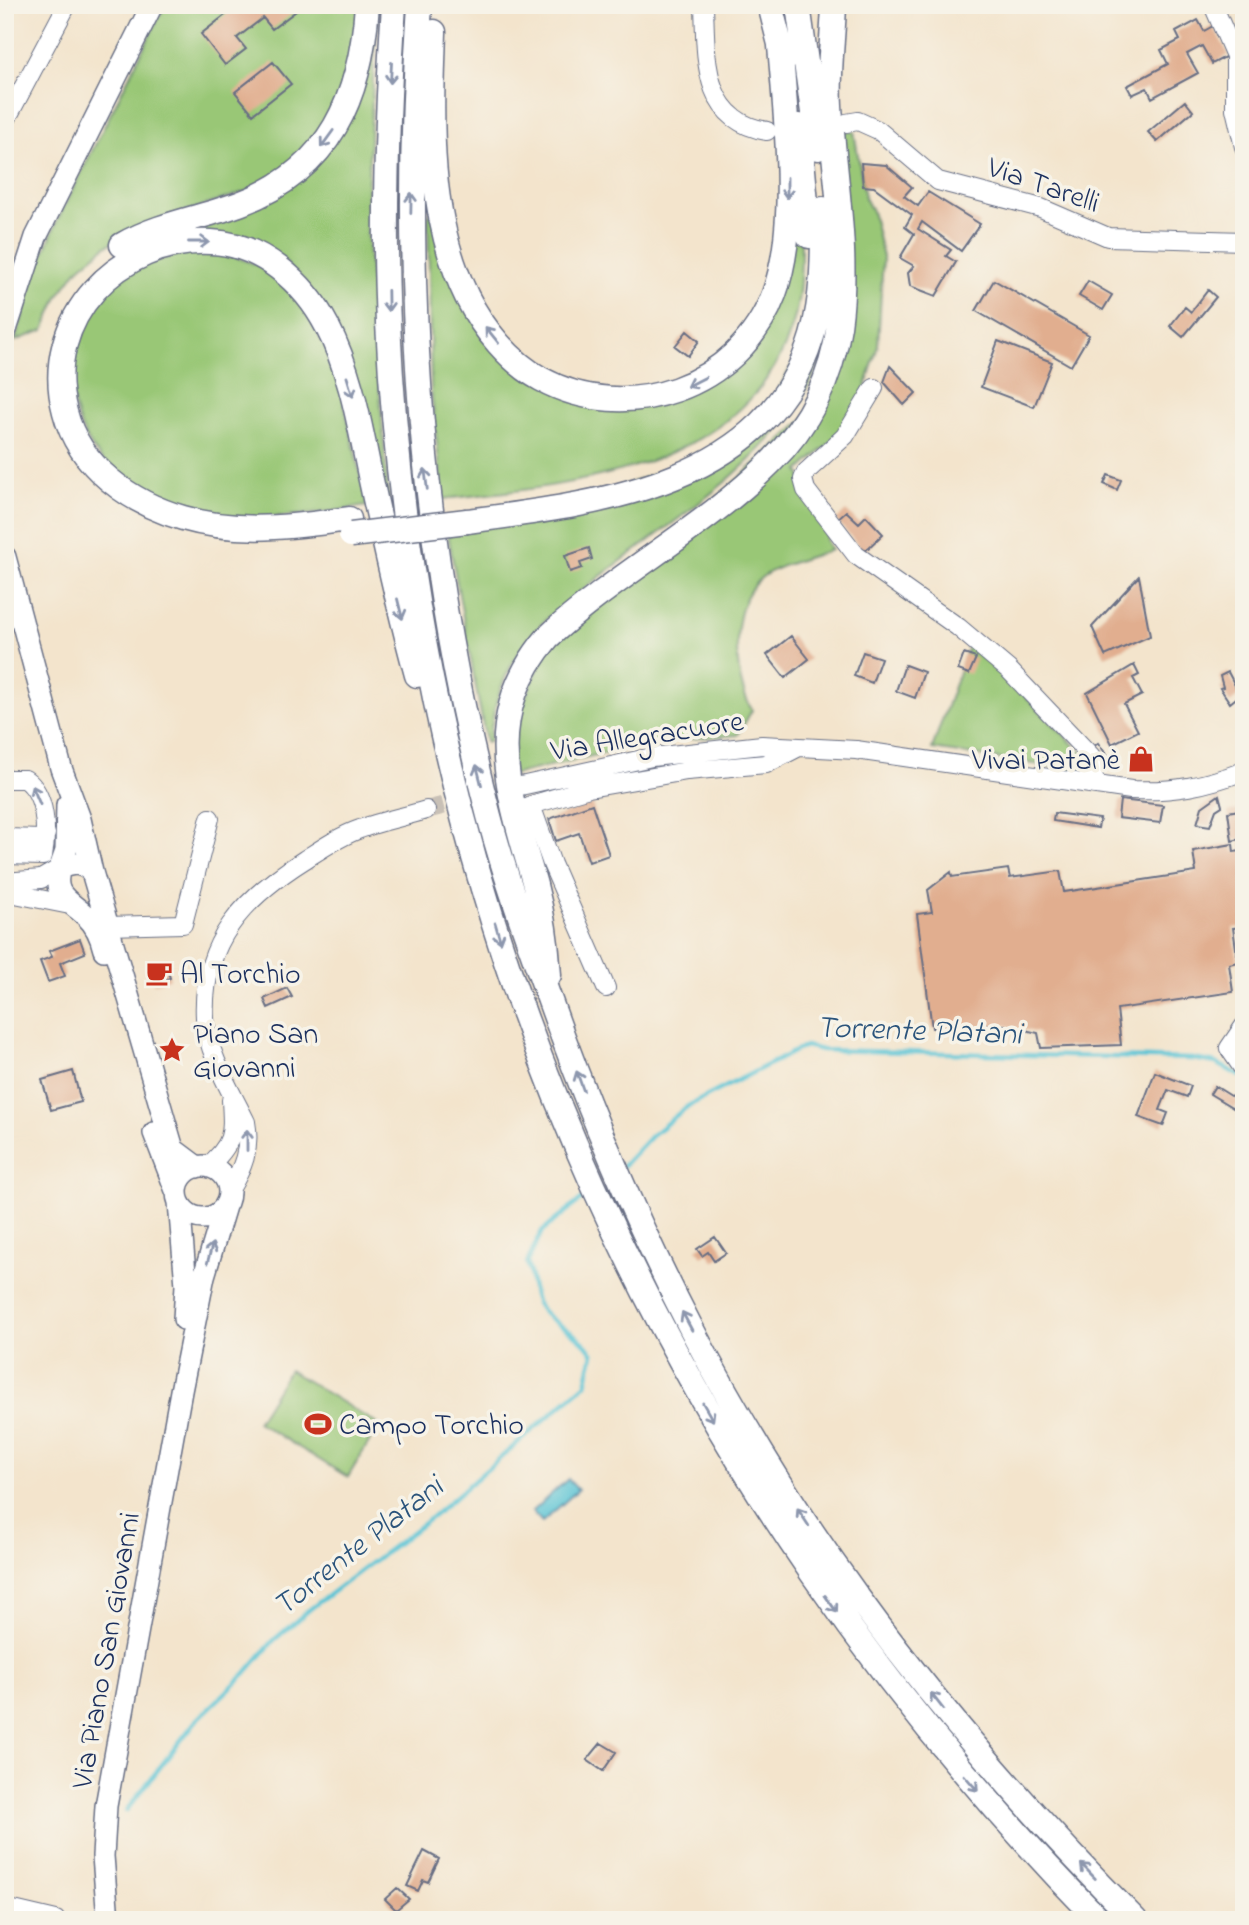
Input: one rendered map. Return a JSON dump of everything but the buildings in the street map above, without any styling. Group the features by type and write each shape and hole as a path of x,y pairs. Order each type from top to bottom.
{"highway":[{"path":"367,5 363,48 354,89 330,137 310,160 266,192 140,236 112,251 79,281 57,317 47,359 46,379 52,417 67,454 92,486 143,520 182,536 226,542 274,543 350,527 465,513 579,489 654,469 698,450 729,429 754,408 773,384 798,331 805,300 809,239 804,164 796,109 780,47"},
{"path":"394,5 386,173 386,252 388,324 401,481 418,599 452,771 489,902 531,1034 580,1157 659,1324 762,1501 821,1590 937,1743 988,1802 1099,1920"},
{"path":"420,5 413,100 411,252 426,478 444,608 477,767 507,876 603,1146 652,1253 721,1384 783,1488 856,1595 957,1727 1007,1785 1135,1920"},
{"path":"435,5 432,100 438,198 451,260 490,333 525,368 551,384 597,399 653,397 697,382 734,354 768,307 778,279 786,228 786,115 774,6"},
{"path":"542,921 526,889 503,803 496,753 499,721 508,689 523,657 543,632 747,472 786,434 807,405 821,373 834,320 836,283 800,5"},
{"path":"551,1004 547,938 536,887 518,831 505,753 505,721 529,661 548,636 754,478 771,463 815,407 830,373 842,319 830,102 834,5"},
{"path":"830,102 845,72 848,5"},
{"path":"774,6 809,83"},
{"path":"465,513 545,511 641,490 706,463 751,430 785,393 802,365 812,335 822,284 823,185"},
{"path":"350,527 271,527 204,523 152,507 103,475 80,447 71,428 65,413 61,377 73,323 92,292 106,277 135,256 152,249 186,242 226,243 247,249 279,268 308,298 326,324 353,394 399,609 464,853 489,902"}],"main road":[{"path":"5,333 36,237 152,5"},
{"path":"5,557 61,768 80,819 92,872 173,1149 202,1167 223,1175 227,1198 204,1276 181,1391"},
{"path":"61,768 68,828 56,881 58,891 70,905 85,915 102,939 159,1152 178,1197 192,1216 201,1218 219,1213 227,1198"},
{"path":"60,868 75,863 84,865 92,872"},
{"path":"181,1391 186,1285 178,1197 183,1177 202,1167"},
{"name":"Via Piano San Giovanni","path":"108,1920 103,1856 106,1806 181,1391"}],"street":[{"path":"5,122 67,5"},
{"path":"705,5 709,72 718,100 742,125 766,131"},
{"path":"1213,5 1235,56 1235,109 1244,147"},
{"name":"Via Tarelli","path":"846,123 858,121 878,130 937,180 1041,208 1108,237 1244,241"},
{"path":"874,388 845,436 806,472 803,479 806,490 856,555 958,627 1009,670 1091,756 1095,785"},
{"path":"606,988 552,864 531,805 589,788 663,775 766,764 800,746"},
{"name":"Via Allegracuore","path":"516,787 652,757 712,749 800,746 856,750 1095,785 1163,792 1189,789 1244,771"},
{"path":"5,779 25,779 34,787 47,834 43,856 5,855"},
{"path":"227,1198 246,1161 248,1133 205,1020 206,987 222,935 234,917 254,896 325,846 358,830 426,810"},
{"path":"108,926 183,924 210,818"},
{"path":"5,838 42,839 47,834"},
{"path":"5,882 41,879 60,868"},
{"path":"5,892 70,905"},
{"path":"1244,1026 1229,1048 1244,1070"},
{"path":"202,1167 228,1148 231,1140 230,1089"},
{"path":"5,1908 56,1920"}],"green space":[{"path":"165,5 360,5 343,94 305,155 257,188 140,227 106,246 77,270 58,297 44,330 15,341 36,272 57,221"},
{"path":"377,5 366,218 392,546 365,411 286,263 149,237 308,172"},
{"path":"854,131 865,198 872,211 883,257 878,345 861,403 841,433 799,471 828,528 826,541 831,550 767,574 750,590 743,606 737,642 738,661 741,680 752,710 738,735 651,742 512,775 511,730 546,651 827,399 844,132"},
{"path":"432,215 483,338 599,403 729,365 790,230 801,242 800,289 795,316 774,367 742,407 701,438 653,460 601,476 494,494 443,499 431,390 428,216"},
{"path":"213,249 264,267 304,307 336,366 367,506 314,514 259,517 231,517 178,507 143,492 105,462 86,437 77,416 72,393 72,370 75,346 82,324 94,304 110,287 133,271 172,256"},
{"path":"827,300 817,367 808,387 789,416 740,469 713,492 552,614 536,630 507,674 497,700 490,741 486,742 447,529 544,517 754,435"},
{"path":"970,641 1085,756 1082,771 932,749"},
{"name":"Campo Torchio","path":"289,1370 379,1425 348,1477 257,1422"}],"water":[{"path":"568,1479 578,1490 542,1522 532,1511"}],"waterway":[{"name":"Torrente Platani","path":"623,1166 651,1136 688,1106 805,1046 822,1050 1193,1059 1216,1063 1240,1076"},
{"name":"Torrente Platani","path":"126,1811 195,1722 246,1673 274,1640 310,1609 432,1517 586,1384 593,1354 579,1338 541,1309 534,1297 527,1263 542,1231 589,1193"}],"tunnel":[{"path":"426,810 516,787"}],"place":[{"name":"Vivai Patanè","path":"1141,759"},
{"name":"Al Torchio","path":"159,973"},
{"name":"Piano San Giovanni","path":"172,1050"},
{"name":"Campo Torchio","path":"318,1424"}]}
